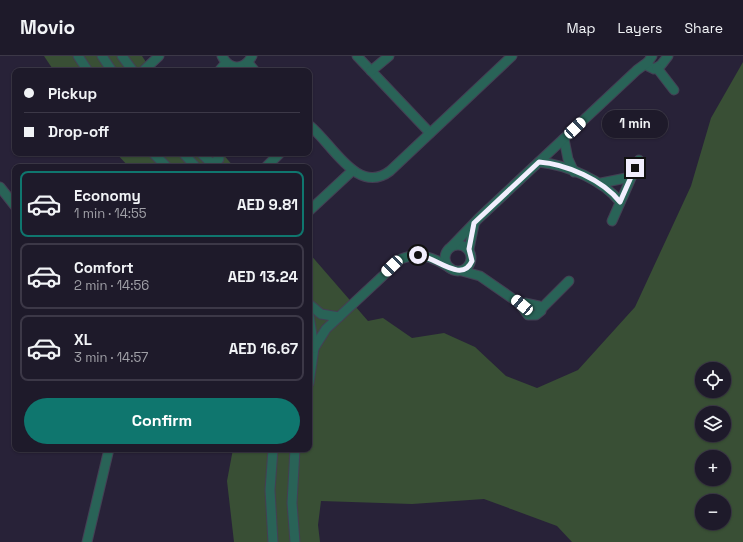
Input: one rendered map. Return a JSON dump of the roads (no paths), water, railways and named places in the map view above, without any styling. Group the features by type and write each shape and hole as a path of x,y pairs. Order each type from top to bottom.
{"street":[{"path":"78,56 86,68"},
{"path":"102,56 110,68"},
{"path":"122,56 132,68"},
{"path":"146,68 160,56"},
{"path":"357,56 430,133"},
{"path":"371,71 389,56"},
{"path":"312,129 352,171 362,177 371,179 386,175 512,56"},
{"path":"650,59 651,68 657,68 668,56"},
{"path":"450,268 445,260 450,248 474,223 650,59"},
{"path":"224,60 233,67 241,67 250,60"},
{"path":"657,68 674,90"},
{"path":"564,139 568,159 574,172"},
{"path":"156,156 163,164"},
{"path":"186,156 193,164"},
{"path":"204,156 212,164 219,159 219,156"},
{"path":"269,164 277,156"},
{"path":"612,221 639,160"},
{"path":"539,162 558,164 601,183 620,202"},
{"path":"312,208 352,171"},
{"path":"601,183 631,177"},
{"path":"0,186 12,202"},
{"path":"474,223 469,249 472,261 480,276"},
{"path":"429,257 458,244 469,249"},
{"path":"314,348 321,335 338,317 396,262 412,256 429,257 450,268 480,276 522,305 525,313 528,315 536,315 569,281"},
{"path":"462,271 466,269 472,261"},
{"path":"312,306 321,314 338,317"},
{"path":"312,335 314,348 312,362"},
{"path":"87,542 108,452"},
{"path":"273,452 270,490 273,542"},
{"path":"295,452 292,503 295,542"}]}
